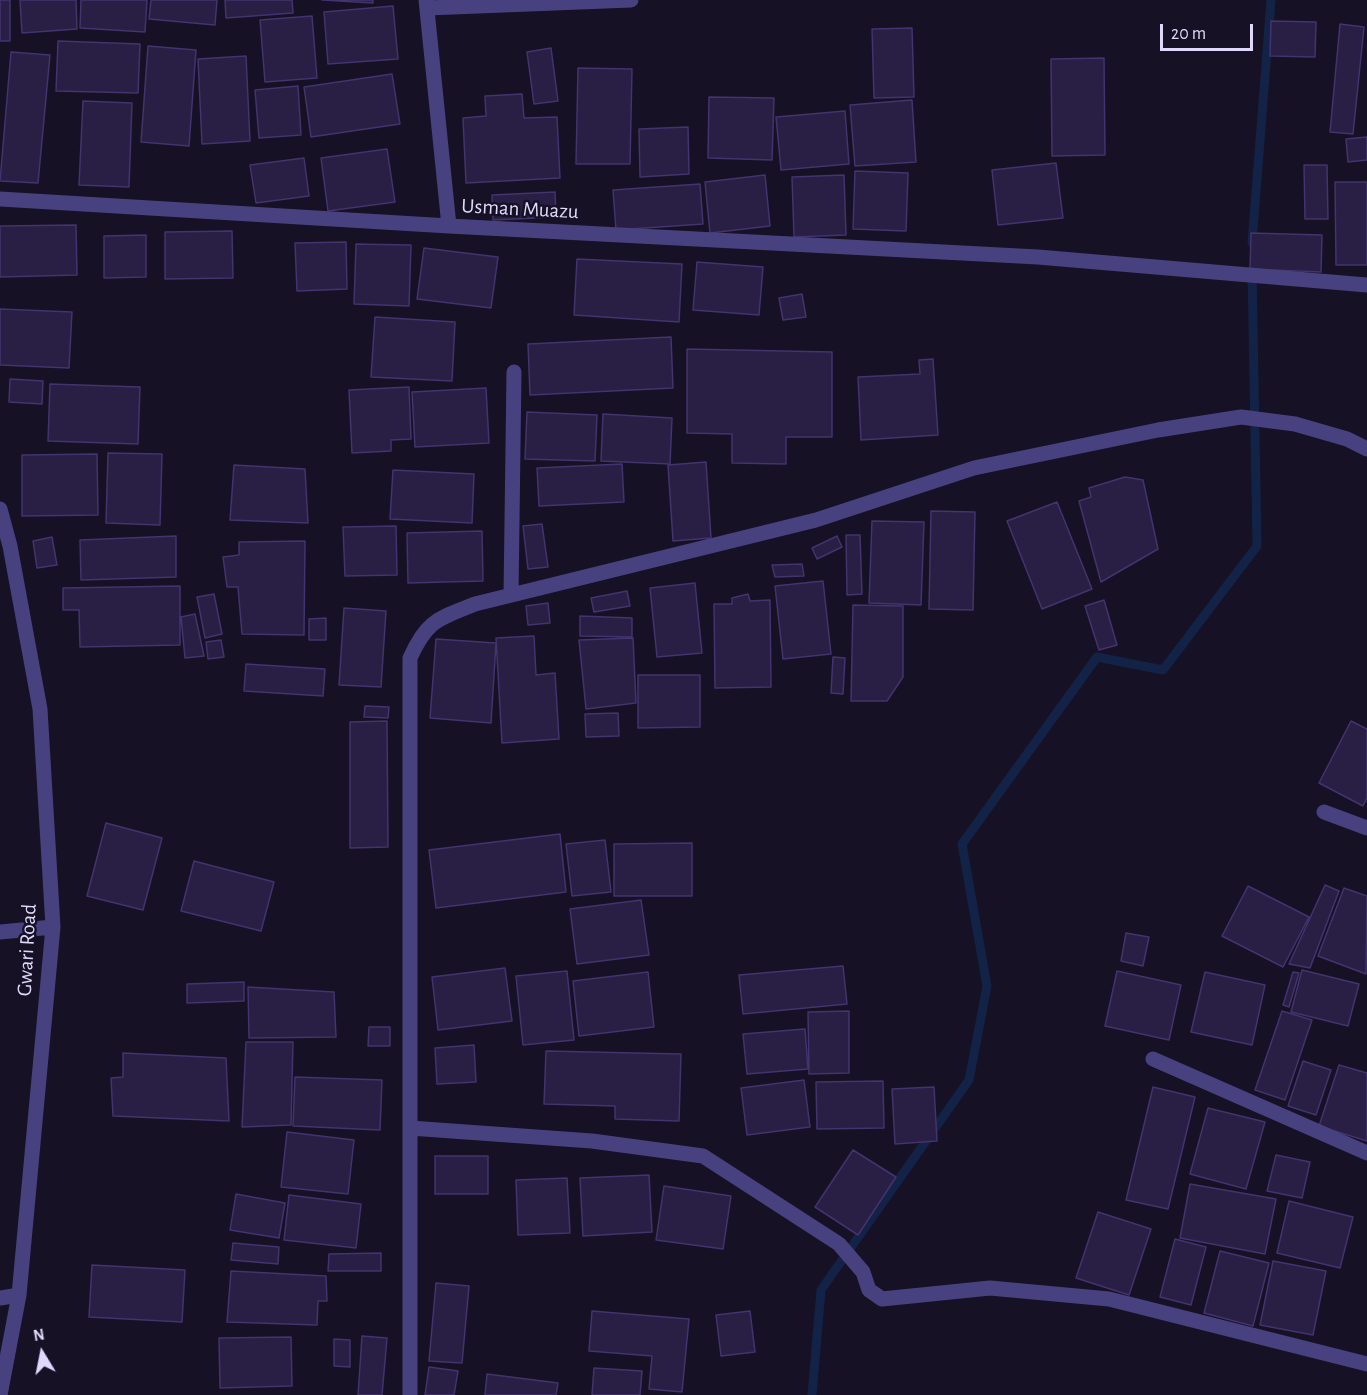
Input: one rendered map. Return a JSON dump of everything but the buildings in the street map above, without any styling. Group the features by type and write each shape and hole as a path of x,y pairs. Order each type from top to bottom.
{"street":[{"path":"449,226 426,4 631,0"},
{"name":"Usman Muazu","path":"0,199 449,226 1038,257 1367,285"},
{"path":"511,595 514,372"},
{"path":"410,1395 410,658 421,633 441,618 476,604 816,520 974,468 1158,430 1241,417 1295,424 1347,439 1367,449"},
{"name":"Gwari Road","path":"0,509 10,546 40,710 53,927 19,1295 0,1395"},
{"path":"1324,812 1367,828"},
{"path":"0,932 53,927"},
{"path":"1153,1059 1367,1153"},
{"path":"410,1128 592,1141 703,1156 839,1244 863,1272 869,1290 882,1299 990,1288 1109,1299 1367,1364"},
{"path":"0,1298 19,1295"}],"waterway":[{"path":"1252,243 1271,0"},
{"path":"812,1395 821,1290 969,1080 987,986 962,844 1097,657 1163,670 1257,546 1252,271"}]}
